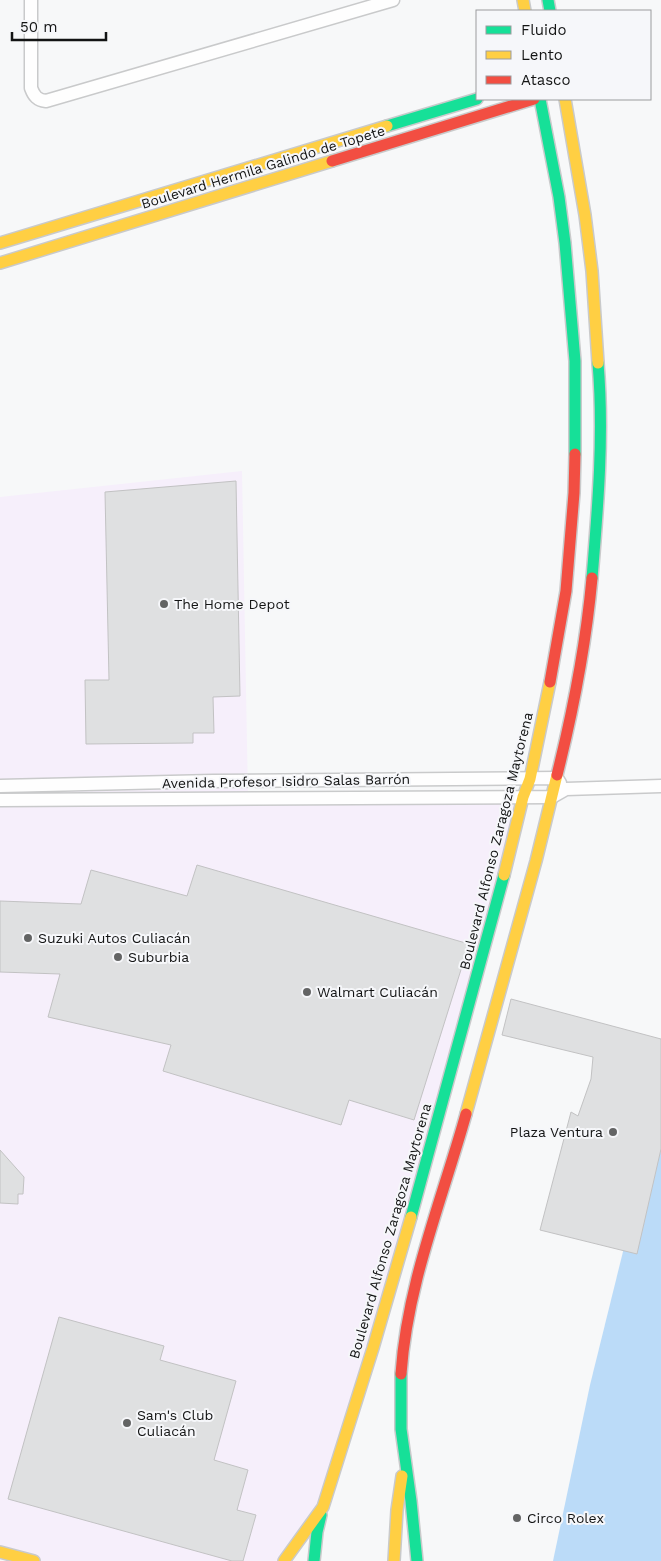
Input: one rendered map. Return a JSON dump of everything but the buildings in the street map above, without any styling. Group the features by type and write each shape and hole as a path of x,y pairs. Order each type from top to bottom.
{"street":[{"path":"30,0 31,88 36,98 46,101 393,0"},
{"name":"Boulevard Hermila Galindo de Topete","path":"0,243 476,98"},
{"name":"Boulevard Hermila Galindo de Topete","path":"0,263 531,100"},
{"name":"Boulevard Alfonso Zaragoza Maytorena","path":"417,1561 400,1409 400,1378 404,1337 409,1309 492,1022 557,778 570,718 590,599 598,508 589,417 574,361 565,243 559,197 540,100"},
{"name":"Boulevard Alfonso Zaragoza Maytorena","path":"284,1561 323,1507 373,1348 502,886 523,798 530,779 548,697 566,591 574,493 589,417 600,375 592,272 585,215 565,100"},
{"path":"557,778 566,790"},
{"name":"Avenida Profesor Isidro Salas Barrón","path":"0,786 213,781 557,778"},
{"name":"Avenida Profesor Isidro Salas Barrón","path":"0,800 523,798 552,797 566,790 661,786"},
{"path":"394,1561 397,1510 404,1458"},
{"path":"314,1561 323,1507"},
{"path":"0,1547 6,1553 34,1561"}],"shaded area":[{"path":"242,471 248,798 523,797 323,1507 280,1561 41,1561 0,1550 0,497"}],"water":[{"path":"661,1098 661,1561 553,1561 590,1385"}],"traffic: fast":[{"path":"548,0 550,10"},
{"path":"387,126 476,99"},
{"path":"540,100 559,197 565,243 575,361 575,454"},
{"path":"592,578 600,443 598,363"},
{"path":"411,1217 504,875"},
{"path":"401,1374 401,1429 417,1561"},
{"path":"314,1561 321,1515"}],"traffic: slow":[{"path":"523,0 525,10"},
{"path":"565,100 585,215 592,271 598,363"},
{"path":"0,243 387,126"},
{"path":"0,263 332,161"},
{"path":"504,875 523,797 530,779 550,682"},
{"path":"466,1114 536,861 557,775"},
{"path":"284,1561 323,1507 373,1348 411,1217"},
{"path":"394,1561 397,1510 402,1476"},
{"path":"0,1552 34,1561"}],"traffic: jam":[{"path":"332,161 531,100"},
{"path":"550,682 566,591 574,493 575,454"},
{"path":"557,775 578,677 592,578"},
{"path":"401,1374 410,1308 418,1275 466,1114"}],"place":[{"name":"The Home Depot","path":"164,604"},
{"name":"Suzuki Autos Culiacán","path":"28,938"},
{"name":"Suburbia","path":"118,957"},
{"name":"Walmart Culiacán","path":"307,992"},
{"name":"Plaza Ventura","path":"613,1132"},
{"name":"Sam's Club Culiacán","path":"127,1423"},
{"name":"Circo Rolex","path":"517,1518"}]}
